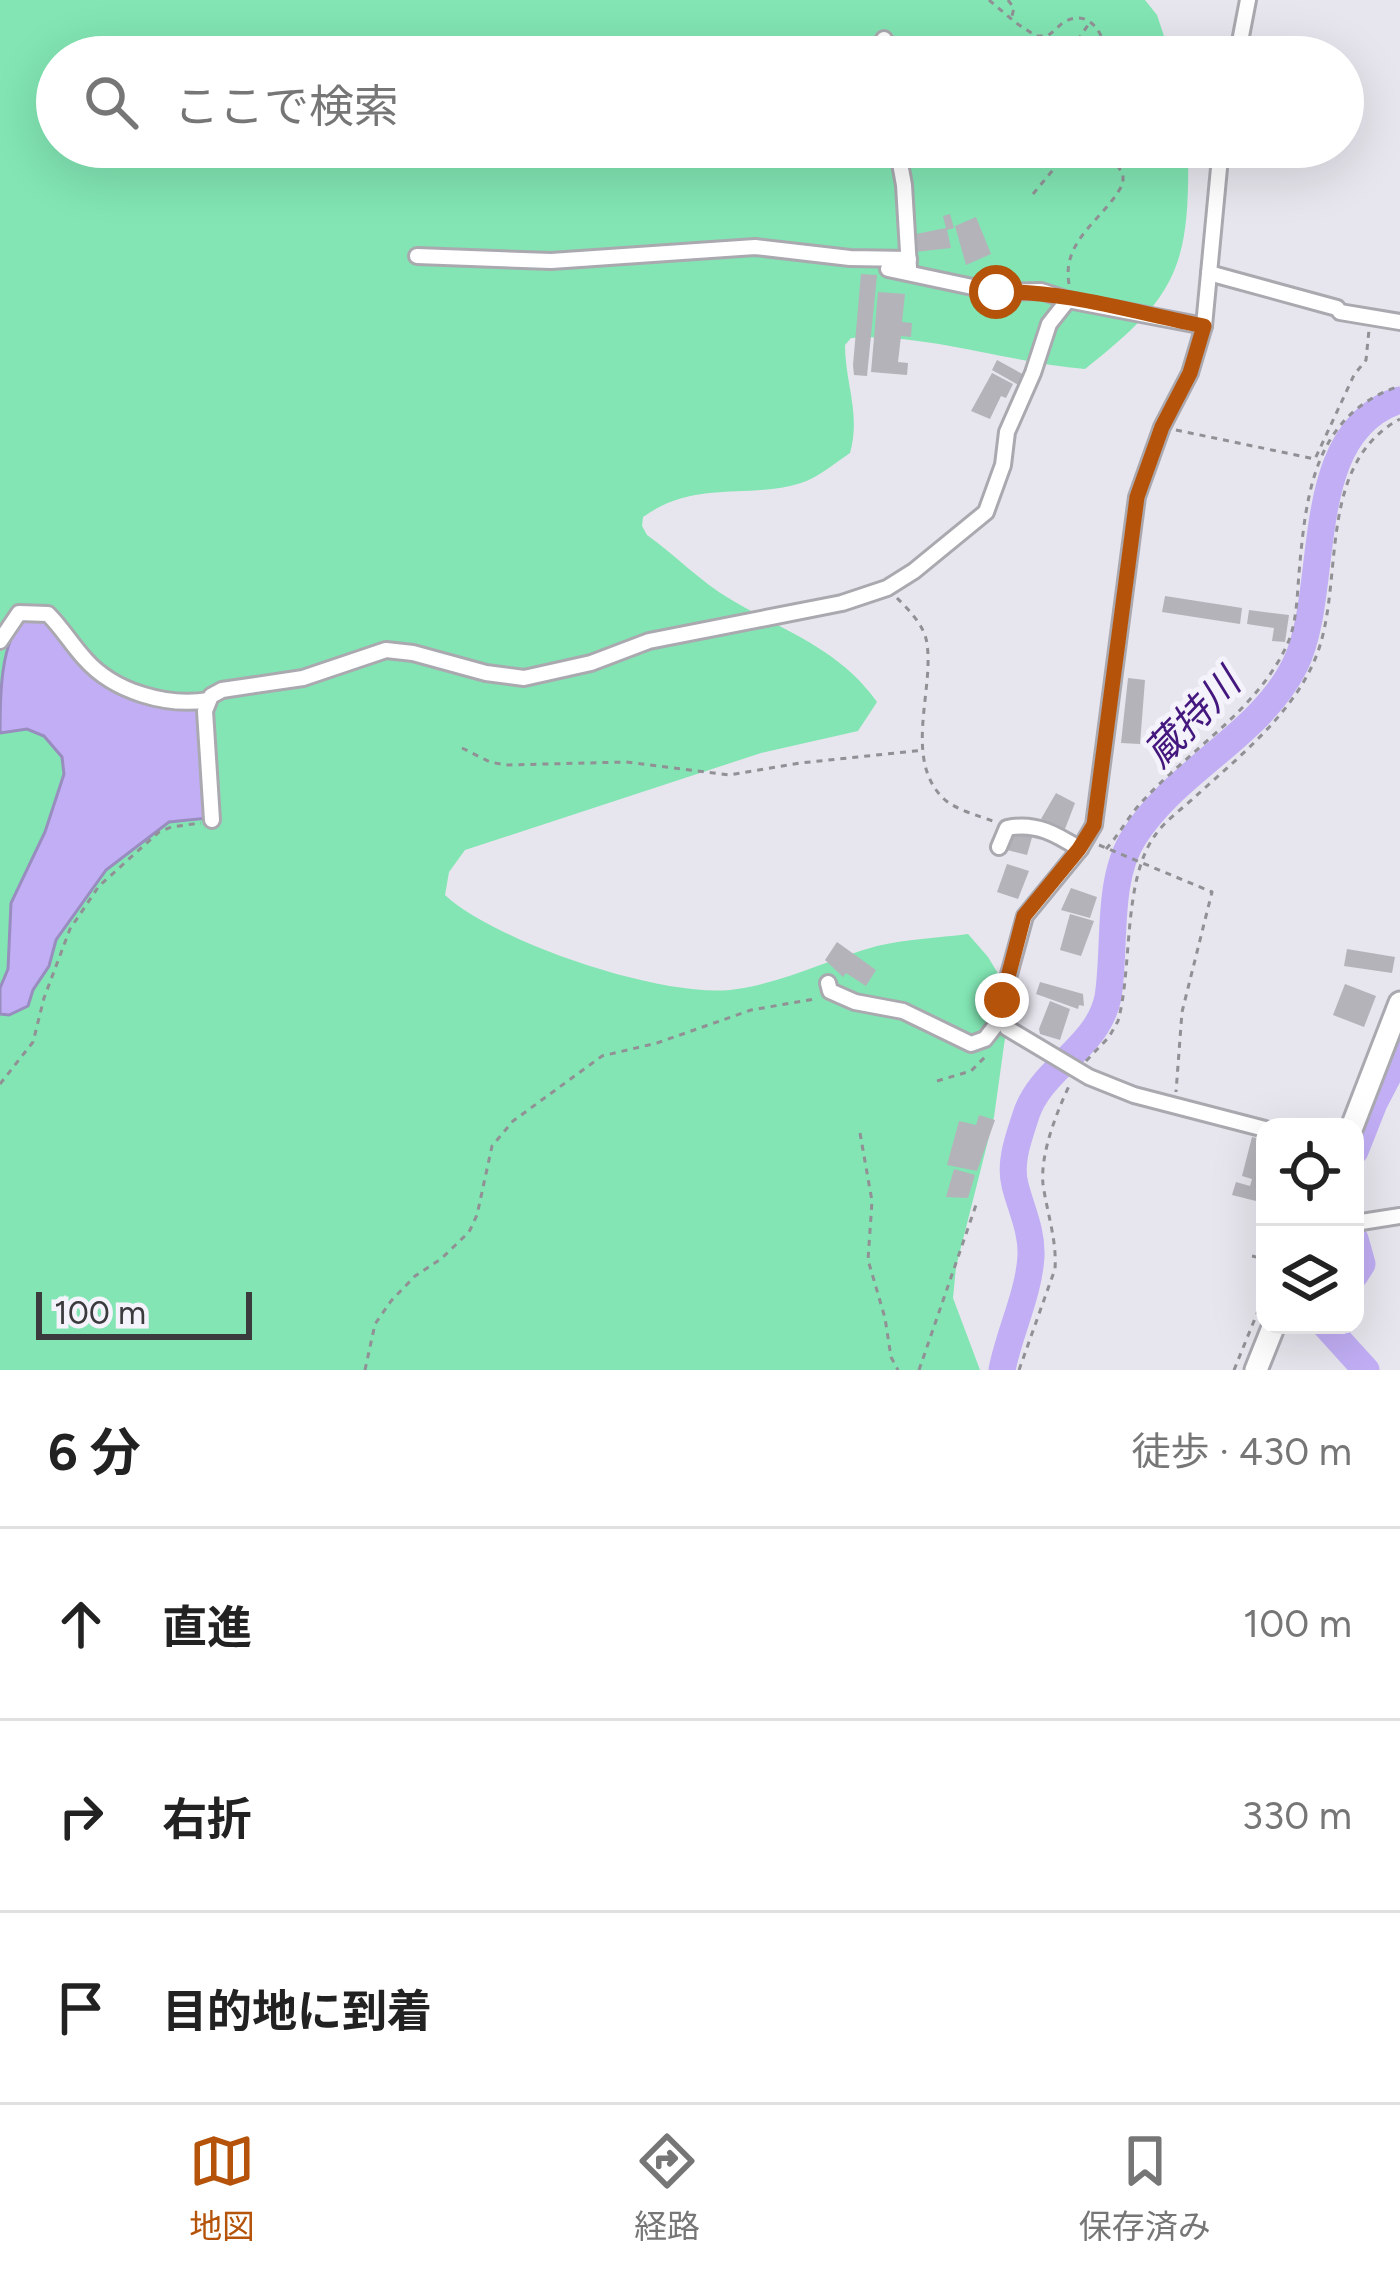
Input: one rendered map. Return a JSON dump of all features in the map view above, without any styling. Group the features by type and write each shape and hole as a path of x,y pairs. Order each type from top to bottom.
{"main road":[{"path":"1355,1118 1400,1003"},
{"path":"1256,1370 1270,1334"}],"street":[{"path":"1241,36 1248,0"},
{"path":"901,168 909,266"},
{"path":"1219,168 1204,326 1190,373 1162,427 1137,497 1099,800 1083,844 1024,916 1002,1000 1002,1017 1007,1028 1078,1071 1134,1095 1256,1127"},
{"path":"417,256 551,261 777,247 909,266 996,292 1041,291 1204,326"},
{"path":"888,269 909,266"},
{"path":"1209,273 1340,312 1400,322"},
{"path":"212,820 205,711 209,700 222,690 303,678 386,650 524,678 591,663 649,641 842,604 887,588 986,512 998,485 1007,431 1049,324 1068,300"},
{"path":"0,641 20,613 48,614 94,668 122,684 146,696 209,700"},
{"path":"999,847 1007,827 1043,829 1083,844"},
{"path":"829,987 855,1003 903,1010 971,1044 985,1039 1002,1017"},
{"path":"1364,1221 1400,1216"}],"path":[{"path":"988,0 1036,36 1047,36 1064,22 1089,23 1104,36"},
{"path":"1008,0 1014,8 1011,17"},
{"path":"1080,36 1089,23"},
{"path":"1033,194 1055,168"},
{"path":"1068,300 1069,262 1076,245 1123,183 1118,168"},
{"path":"1162,427 1315,459 1366,359 1371,316"},
{"path":"1106,849 1140,804 1250,698 1275,665 1289,642 1295,616 1307,499 1316,469 1343,419 1378,393 1400,386"},
{"path":"1019,1370 1054,1269 1056,1253 1042,1178 1052,1133 1078,1071 1118,1021 1133,902 1148,846 1161,828 1250,746 1306,677 1325,626 1335,532 1348,484 1372,441 1400,418"},
{"path":"887,588 921,626 927,643 924,750 930,778 944,799 1007,827"},
{"path":"461,748 506,765 626,761 717,776 924,750"},
{"path":"0,1084 34,1042 65,941 99,886 159,832 212,820"},
{"path":"1083,844 1212,892 1182,1012 1175,1105"},
{"path":"365,1370 375,1324 391,1301 469,1232 492,1146 513,1120 602,1056 657,1043 751,1010 816,998 829,987"},
{"path":"937,1081 971,1071 988,1053"},
{"path":"860,1132 872,1201 868,1260 898,1370"},
{"path":"919,1370 976,1205"},
{"path":"1252,1256 1256,1257"},
{"path":"1234,1370 1256,1316"}],"green space":[{"path":"0,0 1145,0 1157,15 1164,36 36,36 36,168 1188,168 1188,187 1181,250 1159,297 1141,320 1085,369 906,339 851,338 845,345 853,412 850,453 801,483 682,498 643,517 647,535 709,585 846,668 877,702 858,731 761,753 465,850 449,872 445,895 502,931 584,964 669,986 737,989 877,946 968,934 1011,995 994,1117 956,1267 953,1298 980,1370 0,1370"}],"shaded area":[{"path":"25,617 42,617 99,678 197,706 210,810 209,818 169,822 106,870 56,940 49,966 28,1006 9,1015 0,1014 0,988 8,969 11,903 45,832 64,774 62,757 44,736 27,729 0,733 6,654"}],"building":[{"path":"950,214 951,248 915,252 911,235 946,228 943,216"},
{"path":"976,217 991,254 966,265 955,226"},
{"path":"861,274 877,275 867,376 854,375 853,365"},
{"path":"878,292 905,294 902,322 912,323 911,337 901,336 898,362 908,363 907,375 871,372"},
{"path":"997,360 1026,376 1020,386 992,370"},
{"path":"992,373 1013,384 990,419 971,411"},
{"path":"1165,596 1242,608 1240,624 1162,612"},
{"path":"1249,610 1289,615 1285,642 1272,641 1274,628 1247,624"},
{"path":"1128,678 1145,680 1140,744 1121,743"},
{"path":"1056,793 1075,803 1065,829 1041,819"},
{"path":"1012,831 1033,834 1027,855 1003,849"},
{"path":"1007,864 1029,871 1018,899 997,892"},
{"path":"1071,888 1097,897 1090,918 1061,910"},
{"path":"1070,914 1094,921 1081,956 1060,950"},
{"path":"837,942 876,970 866,986 846,973 843,977 825,960"},
{"path":"1347,949 1395,957 1392,973 1344,966"},
{"path":"1040,982 1083,994 1084,1006 1078,1009 1036,994"},
{"path":"1345,984 1376,996 1364,1027 1333,1015"},
{"path":"1050,1001 1070,1009 1060,1040 1040,1034"},
{"path":"979,1115 995,1120 977,1171 947,1165 959,1121 976,1125"},
{"path":"1252,1137 1256,1138 1256,1201 1232,1195 1236,1182 1250,1186 1252,1179 1242,1176"},
{"path":"954,1169 975,1175 968,1198 946,1197"}],"waterway":[{"name":"蔵持川","path":"1002,1370 1031,1256 1013,1176 1016,1150 1033,1099 1102,1015 1125,854 1151,814 1280,690 1306,633 1323,516 1346,444 1368,417 1400,400"},
{"path":"1364,1128 1400,1053"},
{"path":"1333,1334 1366,1370"}],"route":[{"path":"996,292 1041,291 1204,326 1190,373 1162,427 1137,497 1094,825 1024,916 1002,1000"}]}
